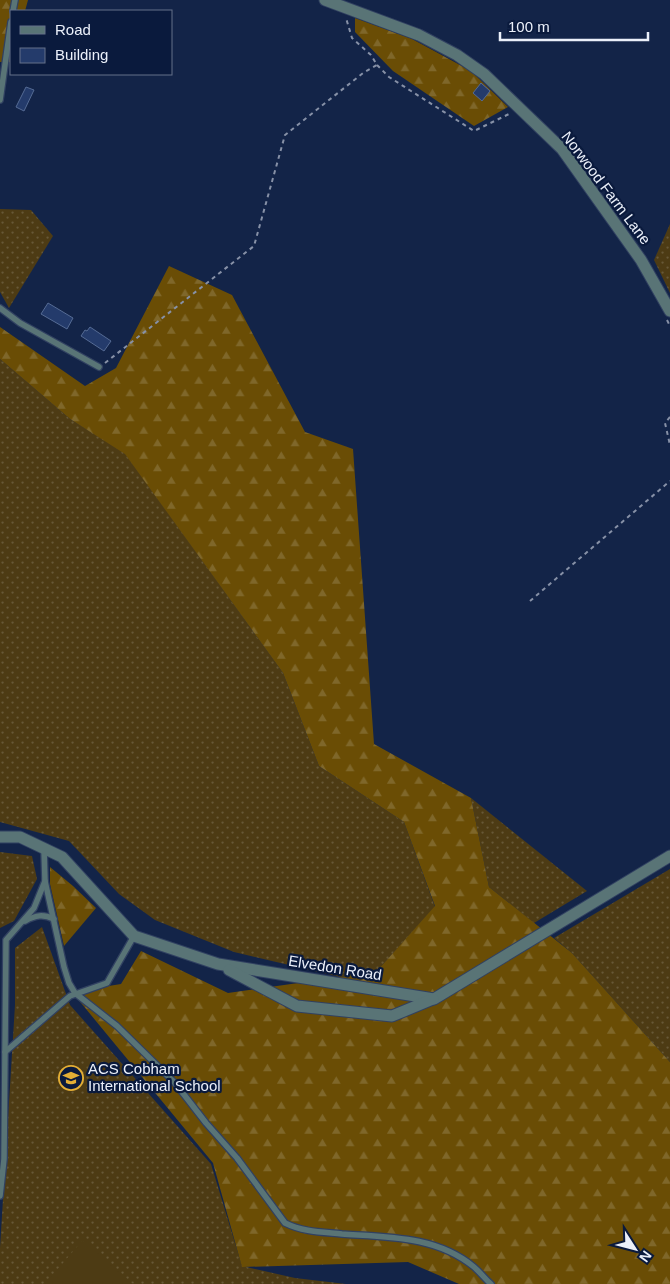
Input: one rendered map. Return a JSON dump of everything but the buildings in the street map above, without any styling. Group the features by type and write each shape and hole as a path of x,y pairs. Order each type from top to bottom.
{"street":[{"name":"Norwood Farm Lane","path":"325,0 419,36 457,55 484,74 562,148 641,260 668,314"},
{"name":"Elvedon Road","path":"0,837 20,837 62,857 134,936 218,964 434,999"},
{"path":"218,964 297,1006 392,1016 434,999 670,856"}],"lane":[{"path":"0,100 10,29"},
{"path":"0,308 20,323 99,367"},
{"path":"44,848 46,881 69,984 75,993 117,1026 175,1083 206,1123 238,1158 285,1223 294,1228 312,1231 408,1238 443,1248 474,1267 491,1284"},
{"path":"0,1196 4,1159 6,940 34,908 46,881"},
{"path":"21,923 35,915 46,915 54,919"},
{"path":"6,1052 70,996 107,983 134,936"}],"path":[{"path":"343,7 352,38 371,55 377,65 389,77 474,131 510,114"},
{"path":"99,367 254,246 285,135 363,73 377,65"},
{"path":"668,314 670,326"},
{"path":"670,417 664,422 670,445"},
{"path":"530,601 670,481"}],"shaded area":[{"path":"0,209 31,210 53,236 9,308 0,292"},
{"path":"670,224 670,293 654,260"},
{"path":"0,359 70,419 125,453 283,673 319,766 404,822 435,907 376,972 340,977 234,952 155,920 119,894 69,841 0,822"},
{"path":"471,798 587,891 534,923 489,887"},
{"path":"0,852 32,856 37,879 14,921 0,928"},
{"path":"670,869 670,1062 572,953 554,938"},
{"name":"ACS Cobham International School","path":"42,927 70,1005 211,1164 242,1266 295,1278 346,1284 0,1284 0,1248 15,1005 15,948"},
{"path":"83,1241 133,1284 45,1284"}],"green space":[{"path":"0,0 28,0 25,10 10,10 10,62 0,62"},
{"path":"355,18 412,39 471,71 508,107 474,126 393,71 355,32"},
{"path":"169,266 232,295 305,432 353,449 374,744 471,798 489,887 572,953 670,1062 670,1284 459,1284 408,1262 242,1267 213,1163 72,992 121,984 141,951 228,993 376,972 435,906 404,822 319,766 283,673 125,454 70,419 0,359 0,327 85,386 116,368"},
{"path":"50,867 96,908 64,946 50,884"}],"place":[{"name":"ACS Cobham International School","path":"71,1078"}]}
